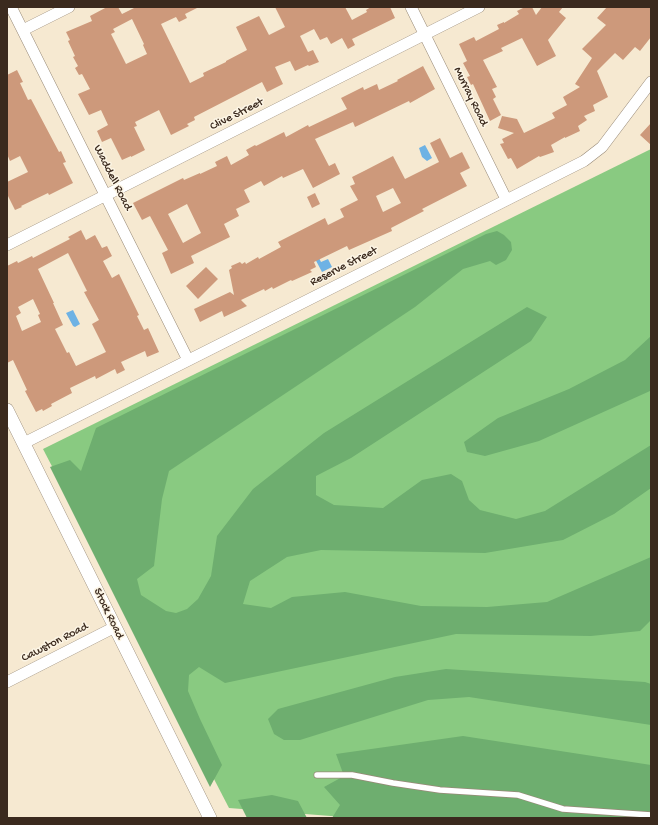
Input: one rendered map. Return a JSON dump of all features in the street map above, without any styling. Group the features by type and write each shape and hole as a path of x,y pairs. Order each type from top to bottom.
{"street":[{"name":"Waddell Road","path":"11,7 188,360"},
{"path":"22,30 69,7"},
{"name":"Murray Road","path":"411,7 506,200"},
{"name":"Clive Street","path":"7,245 479,7"},
{"name":"Reserve Street","path":"24,443 584,161 602,147 651,82"},
{"name":"Stock Road","path":"7,410 210,818"},
{"name":"Cawston Road","path":"7,682 115,627"}],"lane":[{"path":"317,775 352,775 440,790 518,795 563,809 651,815"}],"green space":[{"path":"651,149 651,818 356,818 229,808 43,449"},
{"path":"497,231 511,242 512,250 506,260 496,265 490,261 463,269 415,307 169,471 162,499 154,566 137,579 141,595 166,611 176,613 187,609 198,599 211,576 217,536 253,489 324,433 527,307 547,317 531,341 351,458 316,476 316,495 334,505 383,508 422,480 451,474 462,481 469,500 480,510 516,519 545,511 651,445 651,488 614,514 563,540 485,553 321,550 287,557 250,581 243,604 271,608 292,597 345,592 421,606 487,607 547,602 651,557 651,620 640,631 591,636 456,634 225,683 199,667 189,675 188,691 222,765 210,787 50,467 70,460 81,471 96,428 486,234"},
{"path":"651,336 650,391 539,441 485,456 467,452 464,442 498,418 569,389 625,360"},
{"path":"446,669 645,682 651,684 651,725 469,697 428,700 300,740 284,740 274,734 268,719 278,709 395,677"},
{"path":"463,736 651,765 651,818 332,818 340,805 324,787 344,776 336,754"},
{"path":"272,795 298,801 307,818 247,818 238,800"}],"water":[{"path":"425,145 432,158 427,161 422,157 419,148"},
{"path":"317,254 321,262 328,259 332,267 322,272 313,255"},
{"path":"73,310 80,324 75,327 66,313"}],"building":[{"path":"107,7 118,7 122,14 136,7 199,7 185,14 187,18 179,22 176,17 161,24 190,83 204,76 203,73 247,50 236,27 259,16 269,35 285,27 275,7 345,7 352,20 367,12 366,10 371,7 390,7 395,18 352,39 355,45 348,49 342,38 331,44 327,37 320,40 314,29 300,36 308,52 313,50 319,62 295,71 290,61 275,67 283,84 267,92 262,82 194,117 195,120 187,124 189,126 171,135 159,110 135,122 137,126 134,127 145,150 122,160 111,138 102,142 97,131 108,125 101,110 89,115 78,94 90,89 82,74 79,75 75,68 78,66 73,57 75,56 68,41 70,40 66,32 92,21 90,16","holes":["132,19 144,44 143,45 147,54 126,64 111,34 115,32 113,29"]},
{"path":"525,7 532,7 536,15 542,7 563,7 559,12 566,18 548,40 556,56 537,66 522,38 501,48 503,51 483,60 497,87 492,89 496,97 493,99 501,115 490,121 473,84 471,85 467,77 470,76 463,63 467,61 459,44 474,37 476,41 499,29 497,25 504,23 519,14 517,11"},
{"path":"607,7 651,7 651,37 640,51 635,47 623,60 615,53 597,71 608,97 593,105 595,111 584,116 587,120 578,126 580,131 551,145 554,152 540,157 539,156 517,169 511,158 508,159 500,144 504,143 502,139 514,133 498,128 502,116 517,119 524,133 555,118 552,113 567,105 563,97 580,87 575,84 592,58 582,49 606,25 597,18"},
{"path":"423,66 435,89 410,103 409,101 355,127 353,122 315,139 329,166 335,163 340,174 313,188 303,169 283,178 282,176 264,186 261,181 244,190 250,202 236,209 239,216 224,224 230,237 191,256 194,263 171,274 162,253 168,250 150,216 142,220 133,203 183,178 184,180 217,166 215,162 227,156 231,165 249,155 246,150 255,145 256,146 284,132 286,137 308,125 309,127 347,109 341,98 363,87 364,90 377,84 379,90 398,81 397,80","holes":["187,204 201,233 183,243 168,214"]},
{"path":"17,70 23,82 20,83 28,100 31,99 59,152 61,151 66,162 63,163 73,183 49,195 48,193 15,210 7,194 7,182 28,172 20,156 10,161 7,154 7,75"},
{"path":"651,123 651,145 640,135"},
{"path":"440,138 450,158 462,152 470,168 460,173 467,186 422,209 424,211 391,228 392,231 349,250 347,246 314,262 316,267 310,270 312,272 273,289 272,287 265,291 264,289 241,300 247,306 224,317 222,311 200,322 194,309 230,292 234,295 229,270 232,268 231,266 240,262 242,264 245,262 246,264 258,257 259,259 281,247 278,242 325,218 328,225 344,217 340,209 358,200 350,186 355,184 352,177 393,156 405,179 439,162 430,143","holes":["393,188 401,203 383,212 376,196"]},
{"path":"315,193 320,204 312,208 307,197"},
{"path":"81,230 86,240 95,235 102,248 107,246 112,256 103,261 112,278 119,274 139,315 137,316 144,330 148,328 159,352 147,357 145,351 121,362 125,370 117,374 115,369 96,379 95,376 70,388 72,393 51,404 52,406 43,411 42,409 36,412 25,391 27,390 13,360 7,363 7,266 17,261 18,263 32,256 33,258 70,239 68,237","holes":["68,253 87,291 84,292 99,320 92,324 106,352 76,366 69,352 67,353 55,329 63,325 38,269","33,299 40,314 38,315 41,322 22,331 16,316 21,313 18,307"]},
{"path":"206,267 218,279 198,299 186,286"}]}
